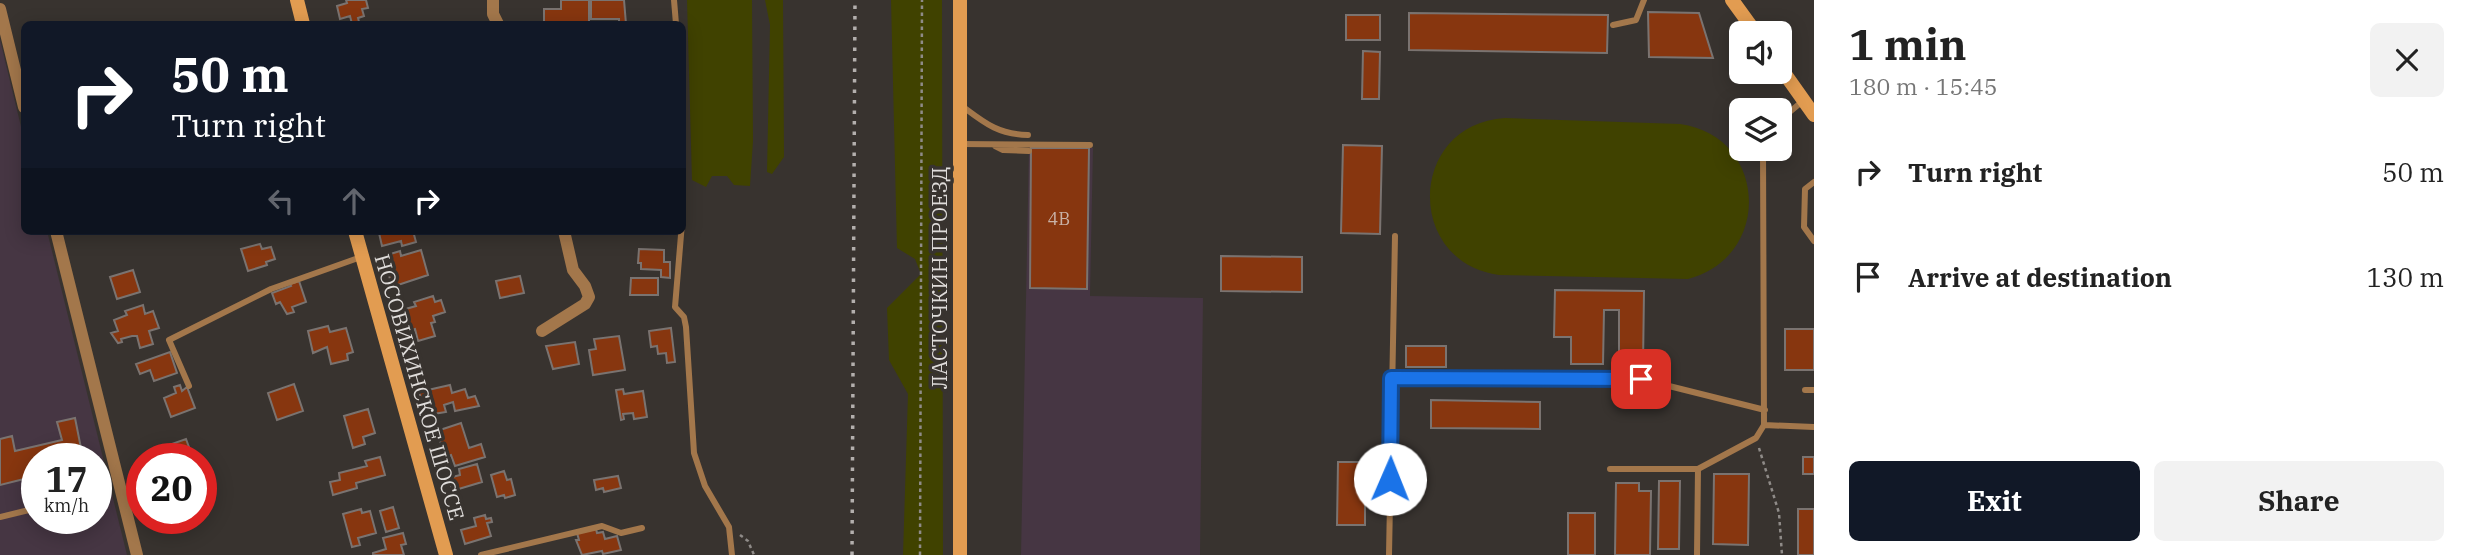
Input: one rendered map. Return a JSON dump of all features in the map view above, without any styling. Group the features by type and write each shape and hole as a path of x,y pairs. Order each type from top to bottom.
{"street":[{"path":"297,0 302,21"},
{"path":"492,0 496,21"},
{"name":"ЛАСТОЧКИН ПРОЕЗД","path":"960,0 960,555"},
{"path":"1732,0 1747,21"},
{"path":"0,9 21,95"},
{"path":"1792,84 1814,115"},
{"path":"57,235 137,555"},
{"name":"НОСОВИХИНСКОЕ ШОССЕ","path":"356,235 446,555"},
{"path":"542,331 585,304 589,297 585,286 573,270 565,235"}],"lane":[{"path":"674,0 676,21"},
{"path":"1614,25 1636,20 1644,0"},
{"path":"1792,110 1804,100"},
{"path":"960,105 993,129 1010,135 1028,135"},
{"path":"960,144 1090,145"},
{"path":"990,144 1003,150 1029,152"},
{"path":"1610,469 1698,469 1756,438 1764,425 1763,161"},
{"path":"1814,182 1805,189 1804,227 1814,241"},
{"path":"681,235 675,307 684,317 686,327 694,453 705,486 729,527 732,555"},
{"path":"1389,555 1395,236"},
{"path":"189,386 169,340 271,289 361,257"},
{"path":"1391,378 1641,379 1765,410"},
{"path":"1805,390 1814,390"},
{"path":"1764,425 1814,427"},
{"path":"1697,555 1698,469"},
{"path":"0,517 21,512"},
{"path":"481,555 602,526 621,533 642,528"}],"path":[{"path":"920,555 922,0"},
{"path":"1756,438 1779,513 1782,555"},
{"path":"729,527 748,541 754,555"}],"shaded area":[{"path":"687,0 752,0 753,141 750,186 734,185 727,176 712,176 706,187 692,180"},
{"path":"765,0 783,0 784,157 772,174 767,172 770,25"},
{"path":"891,0 942,0 943,555 903,555 908,394 889,360 887,308 921,274 915,259 897,248"},
{"path":"0,40 21,127 21,235 48,235 99,443 21,443 21,534 112,534 112,494 127,555 0,555"},
{"path":"1505,118 1680,124 1709,133 1729,149 1729,161 1737,161 1744,173 1749,198 1746,223 1735,247 1716,267 1688,279 1499,275 1468,265 1446,246 1434,221 1430,194 1435,167 1450,143 1473,126"},
{"path":"1029,147 1093,148 1090,296 1203,298 1200,555 1021,555"}],"building":[{"path":"346,0 366,0 368,8 362,9 364,16 358,18 359,21 351,21 350,16 340,19 337,6 347,3"},
{"path":"561,0 589,0 589,21 544,21 544,9 561,9"},
{"path":"591,0 624,0 626,21 591,19"},
{"path":"1648,12 1699,13 1713,58 1649,57"},
{"path":"1409,13 1608,15 1607,53 1409,50"},
{"path":"1346,15 1380,15 1380,40 1346,40"},
{"path":"1363,51 1380,52 1379,99 1362,99"},
{"path":"1343,145 1382,146 1380,234 1341,233"},
{"path":"1031,148 1089,148 1087,289 1030,288"},
{"path":"379,235 414,235 416,242 402,246 401,241 382,246"},
{"path":"260,244 262,249 271,247 275,259 266,262 267,265 248,271 241,249"},
{"path":"639,249 664,250 664,262 670,262 670,278 661,277 661,270 641,269 641,263 638,263"},
{"path":"421,250 428,275 392,287 384,256 400,251 401,256"},
{"path":"1221,256 1302,257 1302,292 1221,291"},
{"path":"133,270 140,292 117,299 110,277"},
{"path":"520,276 524,293 500,298 496,281"},
{"path":"631,278 658,278 658,295 630,295"},
{"path":"299,281 306,302 292,307 294,312 287,314 280,302 276,304 272,293"},
{"path":"1555,290 1644,291 1643,365 1619,365 1619,310 1604,310 1603,364 1571,364 1571,337 1554,337"},
{"path":"433,296 435,302 441,300 445,312 433,316 435,322 431,323 435,336 418,341 415,329 408,331 395,312 416,306 414,302"},
{"path":"143,305 145,314 153,311 159,328 149,331 153,344 140,348 137,336 121,339 122,342 118,343 111,333 118,331 114,320 127,315 125,311"},
{"path":"328,326 330,332 346,328 353,352 347,354 348,360 331,364 327,347 313,353 308,331"},
{"path":"671,328 675,362 667,363 666,353 658,354 657,346 651,347 649,331"},
{"path":"1785,329 1814,329 1814,370 1785,370"},
{"path":"619,336 625,370 593,375 589,350 596,349 594,339"},
{"path":"575,342 579,364 553,369 546,346"},
{"path":"1406,346 1446,346 1446,367 1406,367"},
{"path":"170,352 177,373 154,381 150,370 140,374 136,364"},
{"path":"294,384 303,411 277,420 268,393"},
{"path":"180,385 182,391 187,387 195,408 171,417 164,398 176,393 174,387"},
{"path":"450,385 452,393 465,389 468,398 475,396 479,406 455,411 453,402 444,405 446,412 433,414 432,409 425,412 419,392"},
{"path":"623,389 624,394 643,391 647,417 634,419 633,413 623,414 624,419 621,420 616,390"},
{"path":"1431,400 1540,402 1540,429 1431,428"},
{"path":"368,409 375,433 363,437 365,444 353,448 344,416"},
{"path":"75,418 80,443 49,443 62,440 57,422"},
{"path":"461,423 469,448 481,444 485,457 455,466 451,455 445,457 437,431"},
{"path":"12,436 15,451 21,450 21,480 0,485 0,439"},
{"path":"380,457 385,475 356,483 357,488 333,495 330,482 340,480 339,473 367,466 365,461"},
{"path":"1803,457 1814,457 1814,474 1803,474"},
{"path":"1338,462 1365,462 1365,525 1337,525"},
{"path":"477,464 482,482 452,491 449,478 460,475 459,469"},
{"path":"504,471 507,480 511,479 515,495 505,498 504,495 497,497 491,475"},
{"path":"1714,474 1749,474 1748,545 1713,544"},
{"path":"618,476 621,488 604,492 603,488 596,490 594,480"},
{"path":"1659,481 1680,481 1679,549 1658,549"},
{"path":"1616,483 1639,483 1639,491 1651,491 1650,555 1615,555"},
{"path":"393,507 399,528 386,532 380,511"},
{"path":"361,509 362,513 370,511 376,533 358,538 360,545 352,547 343,514"},
{"path":"1798,509 1814,509 1814,555 1798,555"},
{"path":"1568,513 1595,513 1595,555 1568,555"},
{"path":"485,515 486,519 491,518 492,522 487,523 491,536 465,544 461,530 476,526 474,518"},
{"path":"596,529 597,533 603,532 605,539 617,536 621,550 582,555 576,540 579,540 577,533"},
{"path":"403,533 406,544 401,545 404,555 373,555 386,549 383,538"}],"railway":[{"path":"852,555 855,0"}],"route":[{"path":"1390,479 1391,378 1641,379"}]}
